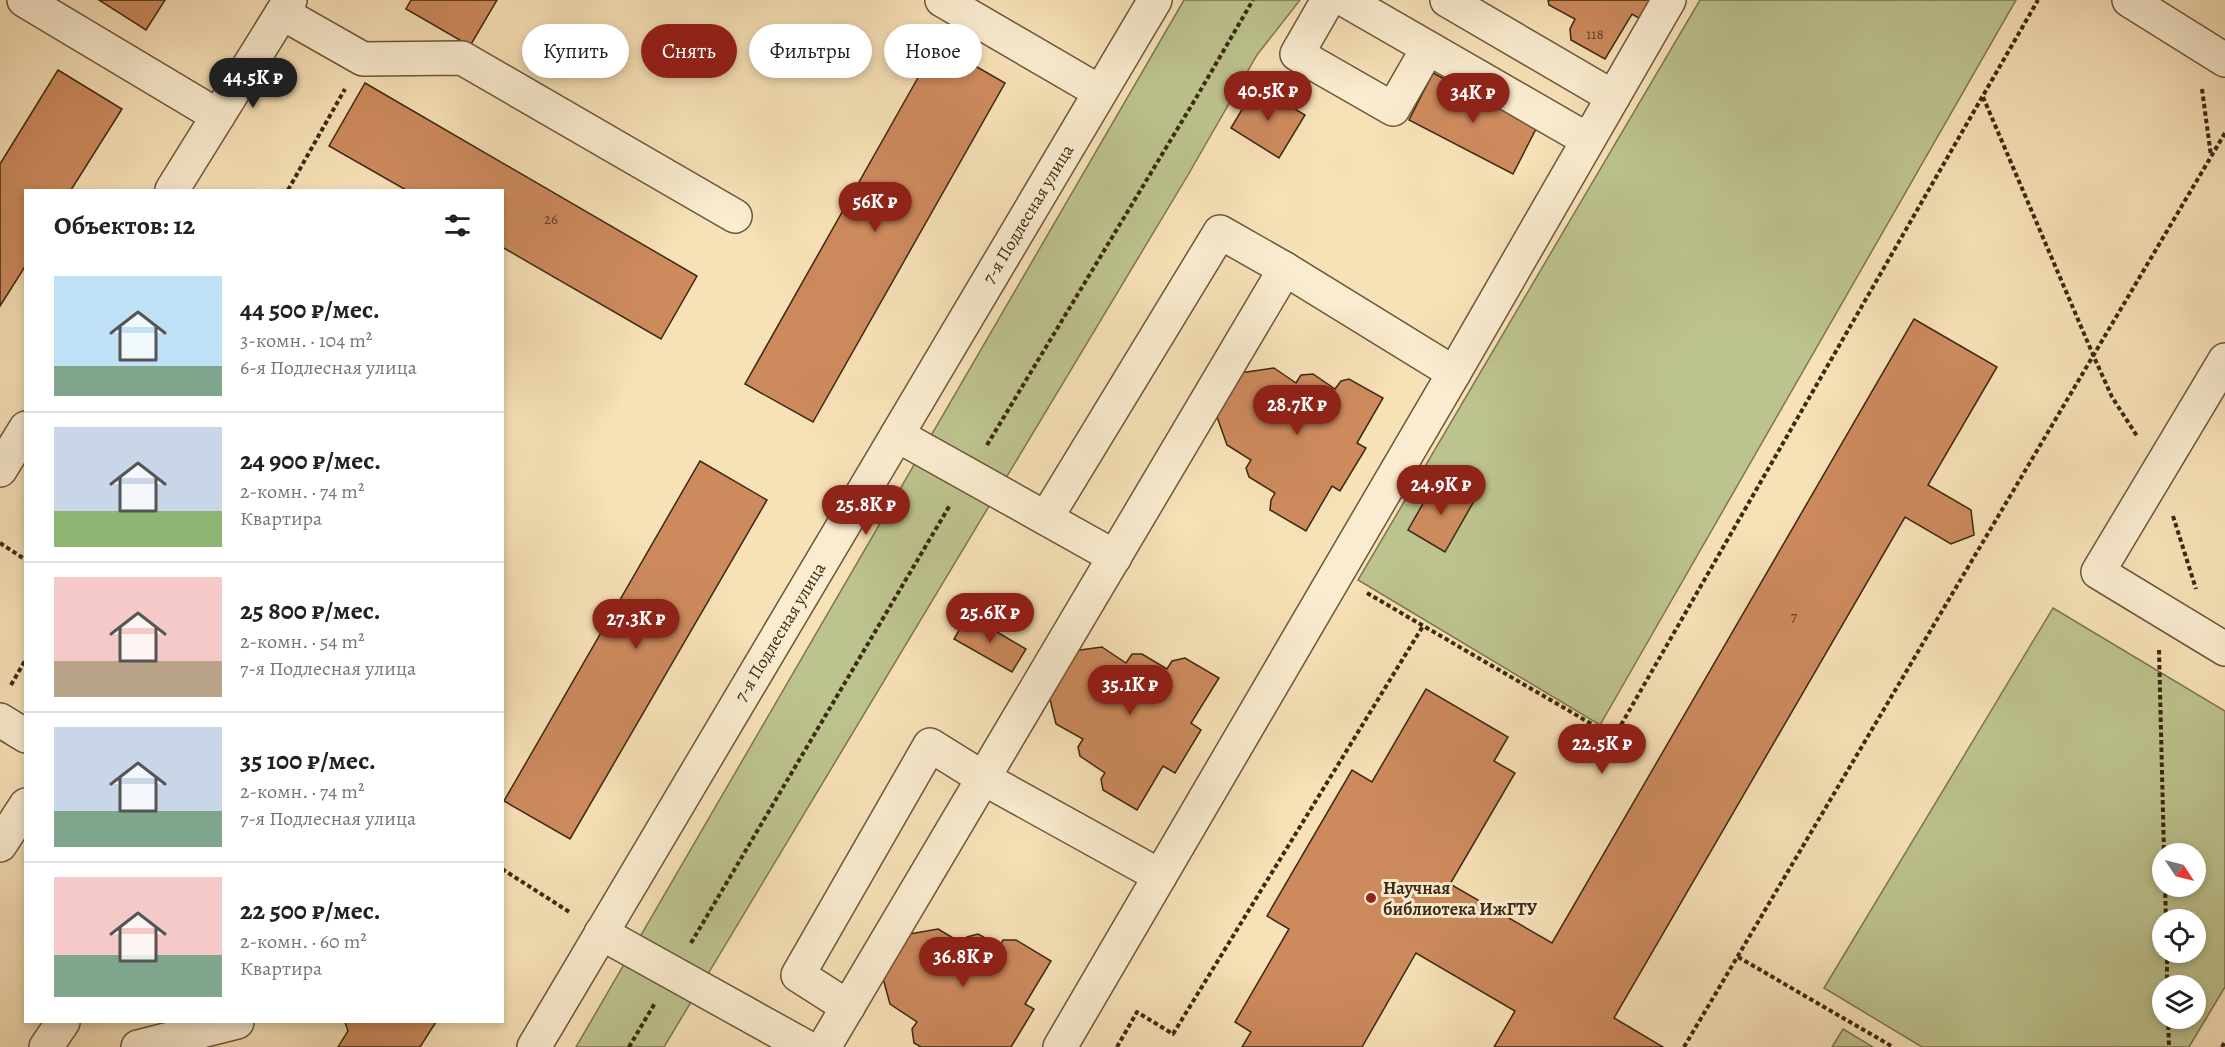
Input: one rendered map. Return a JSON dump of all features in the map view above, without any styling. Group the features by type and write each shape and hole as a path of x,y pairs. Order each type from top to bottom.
{"street":[{"path":"24,0 218,116"},
{"path":"942,0 1100,92"},
{"name":"7-я Подлесная улица","path":"534,1047 1155,0"},
{"path":"1328,0 1297,54 1393,109 1428,48"},
{"path":"1345,0 1588,140"},
{"path":"1447,0 1613,97"},
{"path":"1060,1047 1669,0"},
{"path":"2129,0 2225,60"},
{"path":"173,189 286,6 363,59 462,58 735,216"},
{"path":"1046,518 1220,232 1285,269 1454,373"},
{"path":"824,1047 1285,269"},
{"path":"2219,645 2098,572 2225,360"},
{"path":"0,470 24,431"},
{"path":"897,435 1115,557"},
{"path":"0,720 24,735"},
{"path":"848,1007 798,975 930,745 983,778 1160,876"},
{"path":"0,845 24,808"},
{"path":"602,933 806,1047"},
{"path":"46,1047 62,1023"},
{"path":"138,1047 233,1023"}],"path":[{"path":"629,1047 1253,0"},
{"path":"1335,575 1614,737 2038,0"},
{"path":"2195,41 2211,157"},
{"path":"289,189 363,59"},
{"path":"1983,97 2112,397 2159,470 2219,645"},
{"path":"1684,1047 2225,133"},
{"path":"0,543 24,559"},
{"path":"2158,608 2164,843"},
{"path":"1117,1047 1137,1012 1173,1034 1423,626"},
{"path":"10,686 24,663"},
{"path":"504,870 602,933"},
{"path":"1738,957 1893,1047"},
{"path":"2168,1029 2169,1047"},
{"path":"2222,1047 2225,1042"}],"green space":[{"path":"1184,0 1300,0 1257,55 1188,175 664,1047 576,1047"},
{"path":"1700,0 2016,0 1600,725 1358,580"},
{"path":"2053,608 2225,711 2225,987 2206,1019 2206,975 2152,975 2152,1029 2200,1029 2189,1047 1922,1047 1824,988"},
{"path":"1843,1029 1873,1047 1832,1047"}],"building":[{"path":"99,0 165,0 146,30"},
{"path":"411,0 497,0 470,46 406,9"},
{"path":"1548,0 1653,0 1642,20 1632,14 1605,59 1571,40 1570,29 1575,19 1549,5"},
{"path":"58,70 122,109 72,189 24,189 24,268 0,306 0,164"},
{"path":"982,70 1005,83 813,422 745,384 918,78 982,78"},
{"path":"1433,73 1537,127 1513,174 1409,120"},
{"path":"365,83 697,276 661,339 504,248 504,189 404,189 329,146"},
{"path":"1256,86 1305,115 1279,158 1231,128"},
{"path":"1914,319 1997,367 1928,485 1971,510 1974,535 1951,544 1905,517 1614,1018 1663,1047 1494,1047 1515,1011 1416,953 1362,1047 1242,1047 1251,1032 1235,1022 1289,929 1267,916 1352,770 1372,782 1426,689 1508,737 1494,761 1515,773 1450,884 1552,943"},
{"path":"1274,368 1296,383 1301,375 1313,374 1335,389 1341,381 1349,379 1383,398 1357,443 1366,448 1340,491 1332,486 1306,531 1270,510 1271,500 1275,493 1249,477 1246,468 1251,460 1227,445 1216,414 1240,373"},
{"path":"700,461 767,500 570,839 504,801"},
{"path":"1437,479 1474,501 1445,552 1408,530"},
{"path":"968,615 1026,649 1012,672 954,639"},
{"path":"1102,647 1126,663 1132,654 1142,654 1167,669 1172,661 1185,658 1219,678 1191,723 1201,730 1175,773 1163,766 1137,810 1103,790 1101,779 1105,773 1080,756 1078,747 1083,739 1056,724 1049,695 1073,651"},
{"path":"938,929 963,944 967,937 978,934 1000,946 1003,940 1016,940 1051,961 1025,1004 1034,1009 1011,1047 921,1047 914,1043 912,1029 917,1022 890,1004 881,971 904,935"},
{"path":"345,1023 435,1023 420,1047 338,1047 348,1031"}],"place":[{"name":"Научная библиотека ИжГТУ","path":"1371,898"}]}
